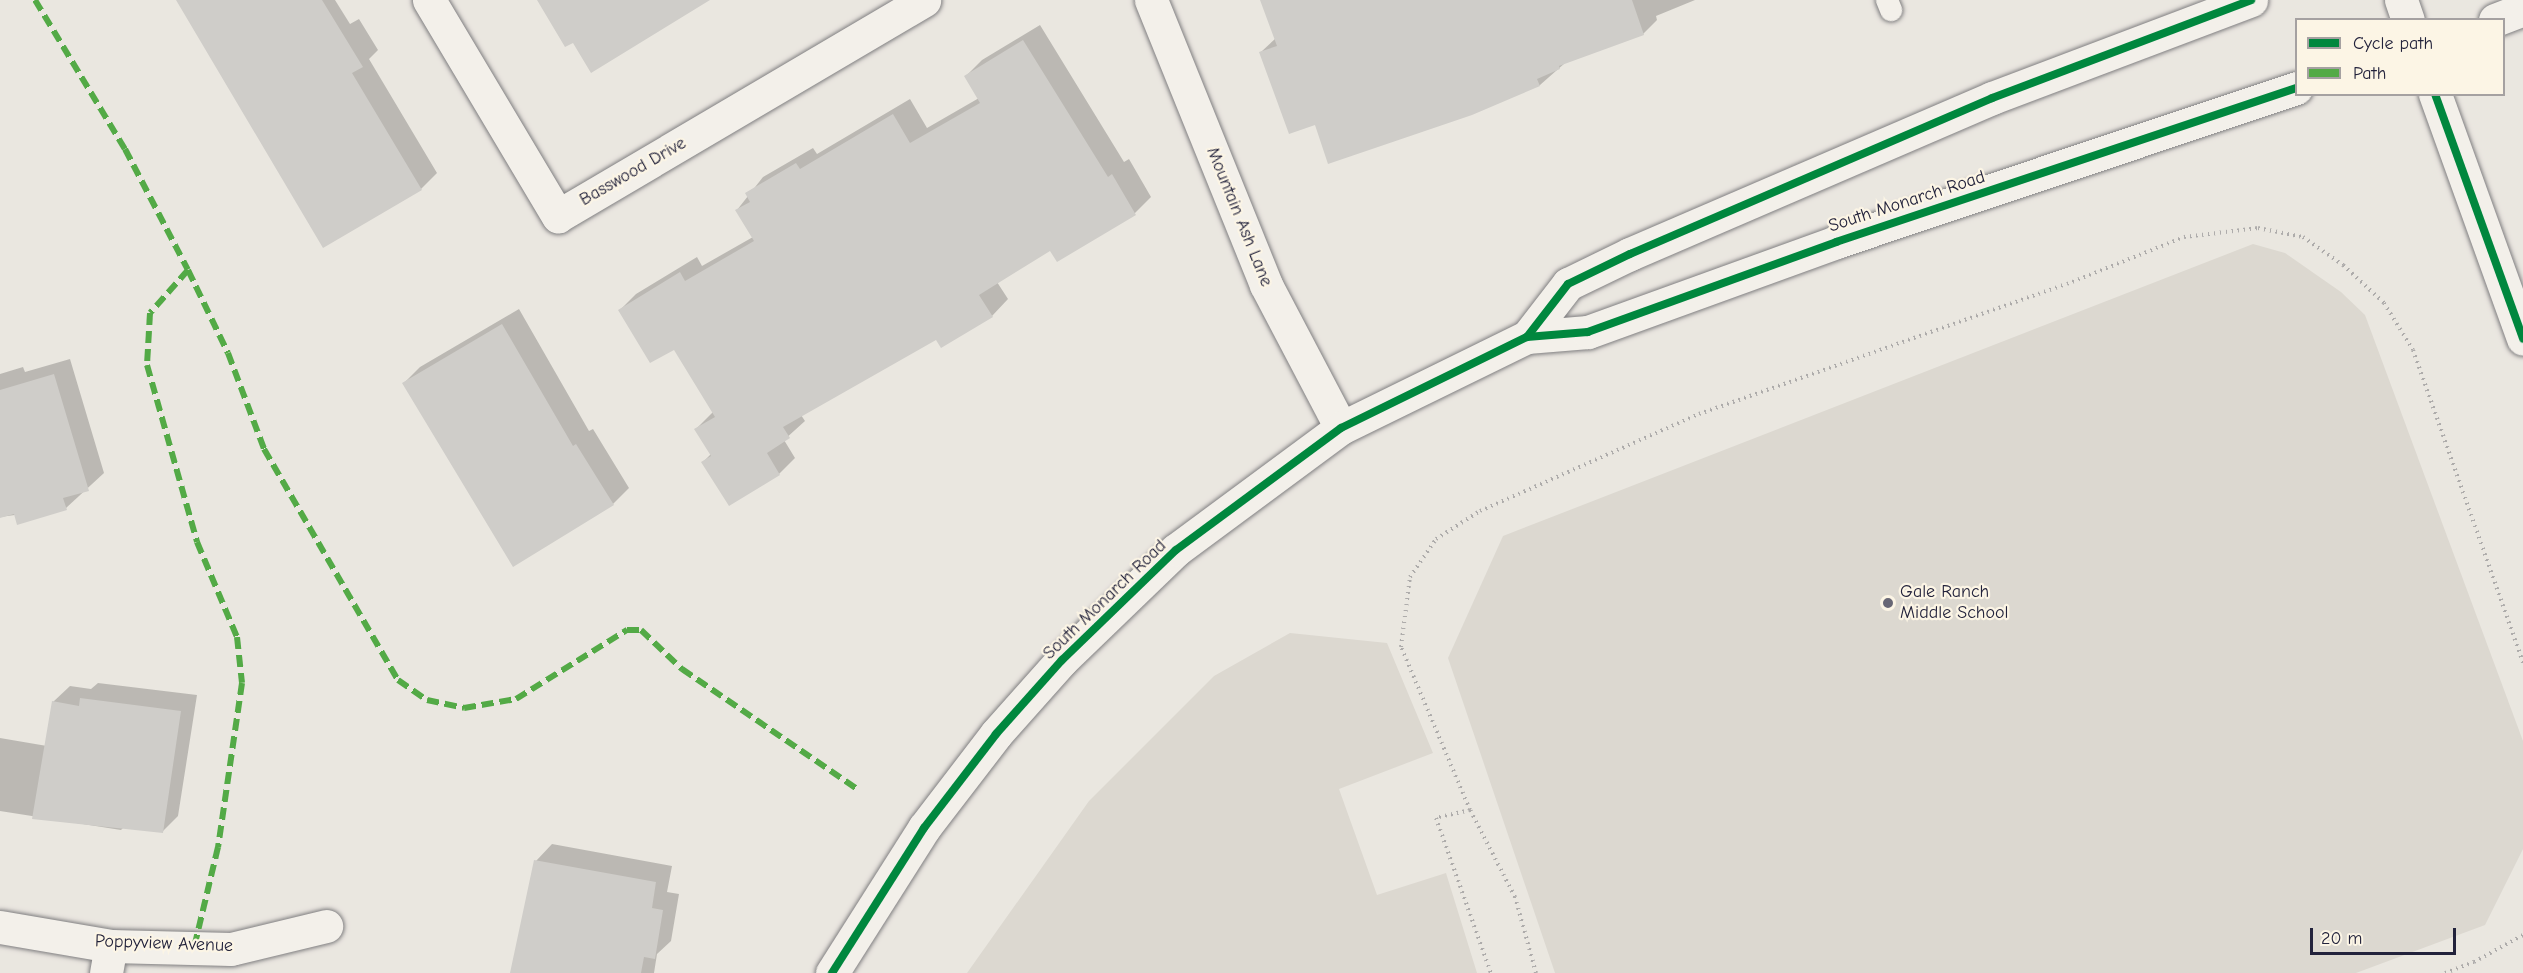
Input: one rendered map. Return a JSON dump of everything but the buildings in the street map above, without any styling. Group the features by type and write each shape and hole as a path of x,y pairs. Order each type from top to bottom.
{"street":[{"name":"Basswood Drive","path":"429,0 558,216 924,0"},
{"name":"Mountain Ash Lane","path":"1151,0 1266,285 1341,428"},
{"name":"South Monarch Road","path":"1527,336 1568,284 1630,254 1981,102 2251,0"},
{"path":"2401,0 2407,18"},
{"path":"2500,18 2523,9"},
{"name":"South Monarch Road","path":"832,973 924,828 996,734 1062,660 1176,550 1341,428 1527,336 1587,332 1836,242 2295,88"},
{"path":"2436,96 2523,339"},
{"name":"Poppyview Avenue","path":"0,927 109,960 231,949 326,926"}],"path":[{"path":"1536,973 1515,897 1470,810 1401,647 1410,577 1436,539 1480,511 1699,414 2067,284 2184,237 2258,228 2303,237 2343,265 2385,303 2413,350 2523,663"},
{"path":"1470,810 1436,818 1491,973"},
{"path":"2445,973 2474,962 2523,935"}],"shaded area":[{"name":"Gale Ranch Middle School","path":"2253,244 2285,253 2341,292 2365,315 2523,741 2523,849 2485,925 2356,973 1555,973 1448,658 1503,536"},
{"path":"1290,633 1387,643 1433,753 1339,789 1377,895 1446,873 1477,973 967,973 1089,801 1214,676"}],"marked path":[{"path":"35,0 125,149 188,270 228,353 264,449 398,680 427,700 464,708 516,699 627,630 641,630 682,669 859,790"},
{"path":"188,270 150,313 147,365 197,542 237,637 242,683 218,847 194,948"}],"cycle path":[{"path":"1527,337 1568,284 1630,254 1992,98 2251,0"},
{"path":"832,973 924,828 996,734 1062,660 1176,550 1341,428 1527,337 1588,332 1836,242 2295,88"},
{"path":"2436,96 2523,339"}],"place":[{"name":"Gale Ranch Middle School","path":"1888,603"}]}
